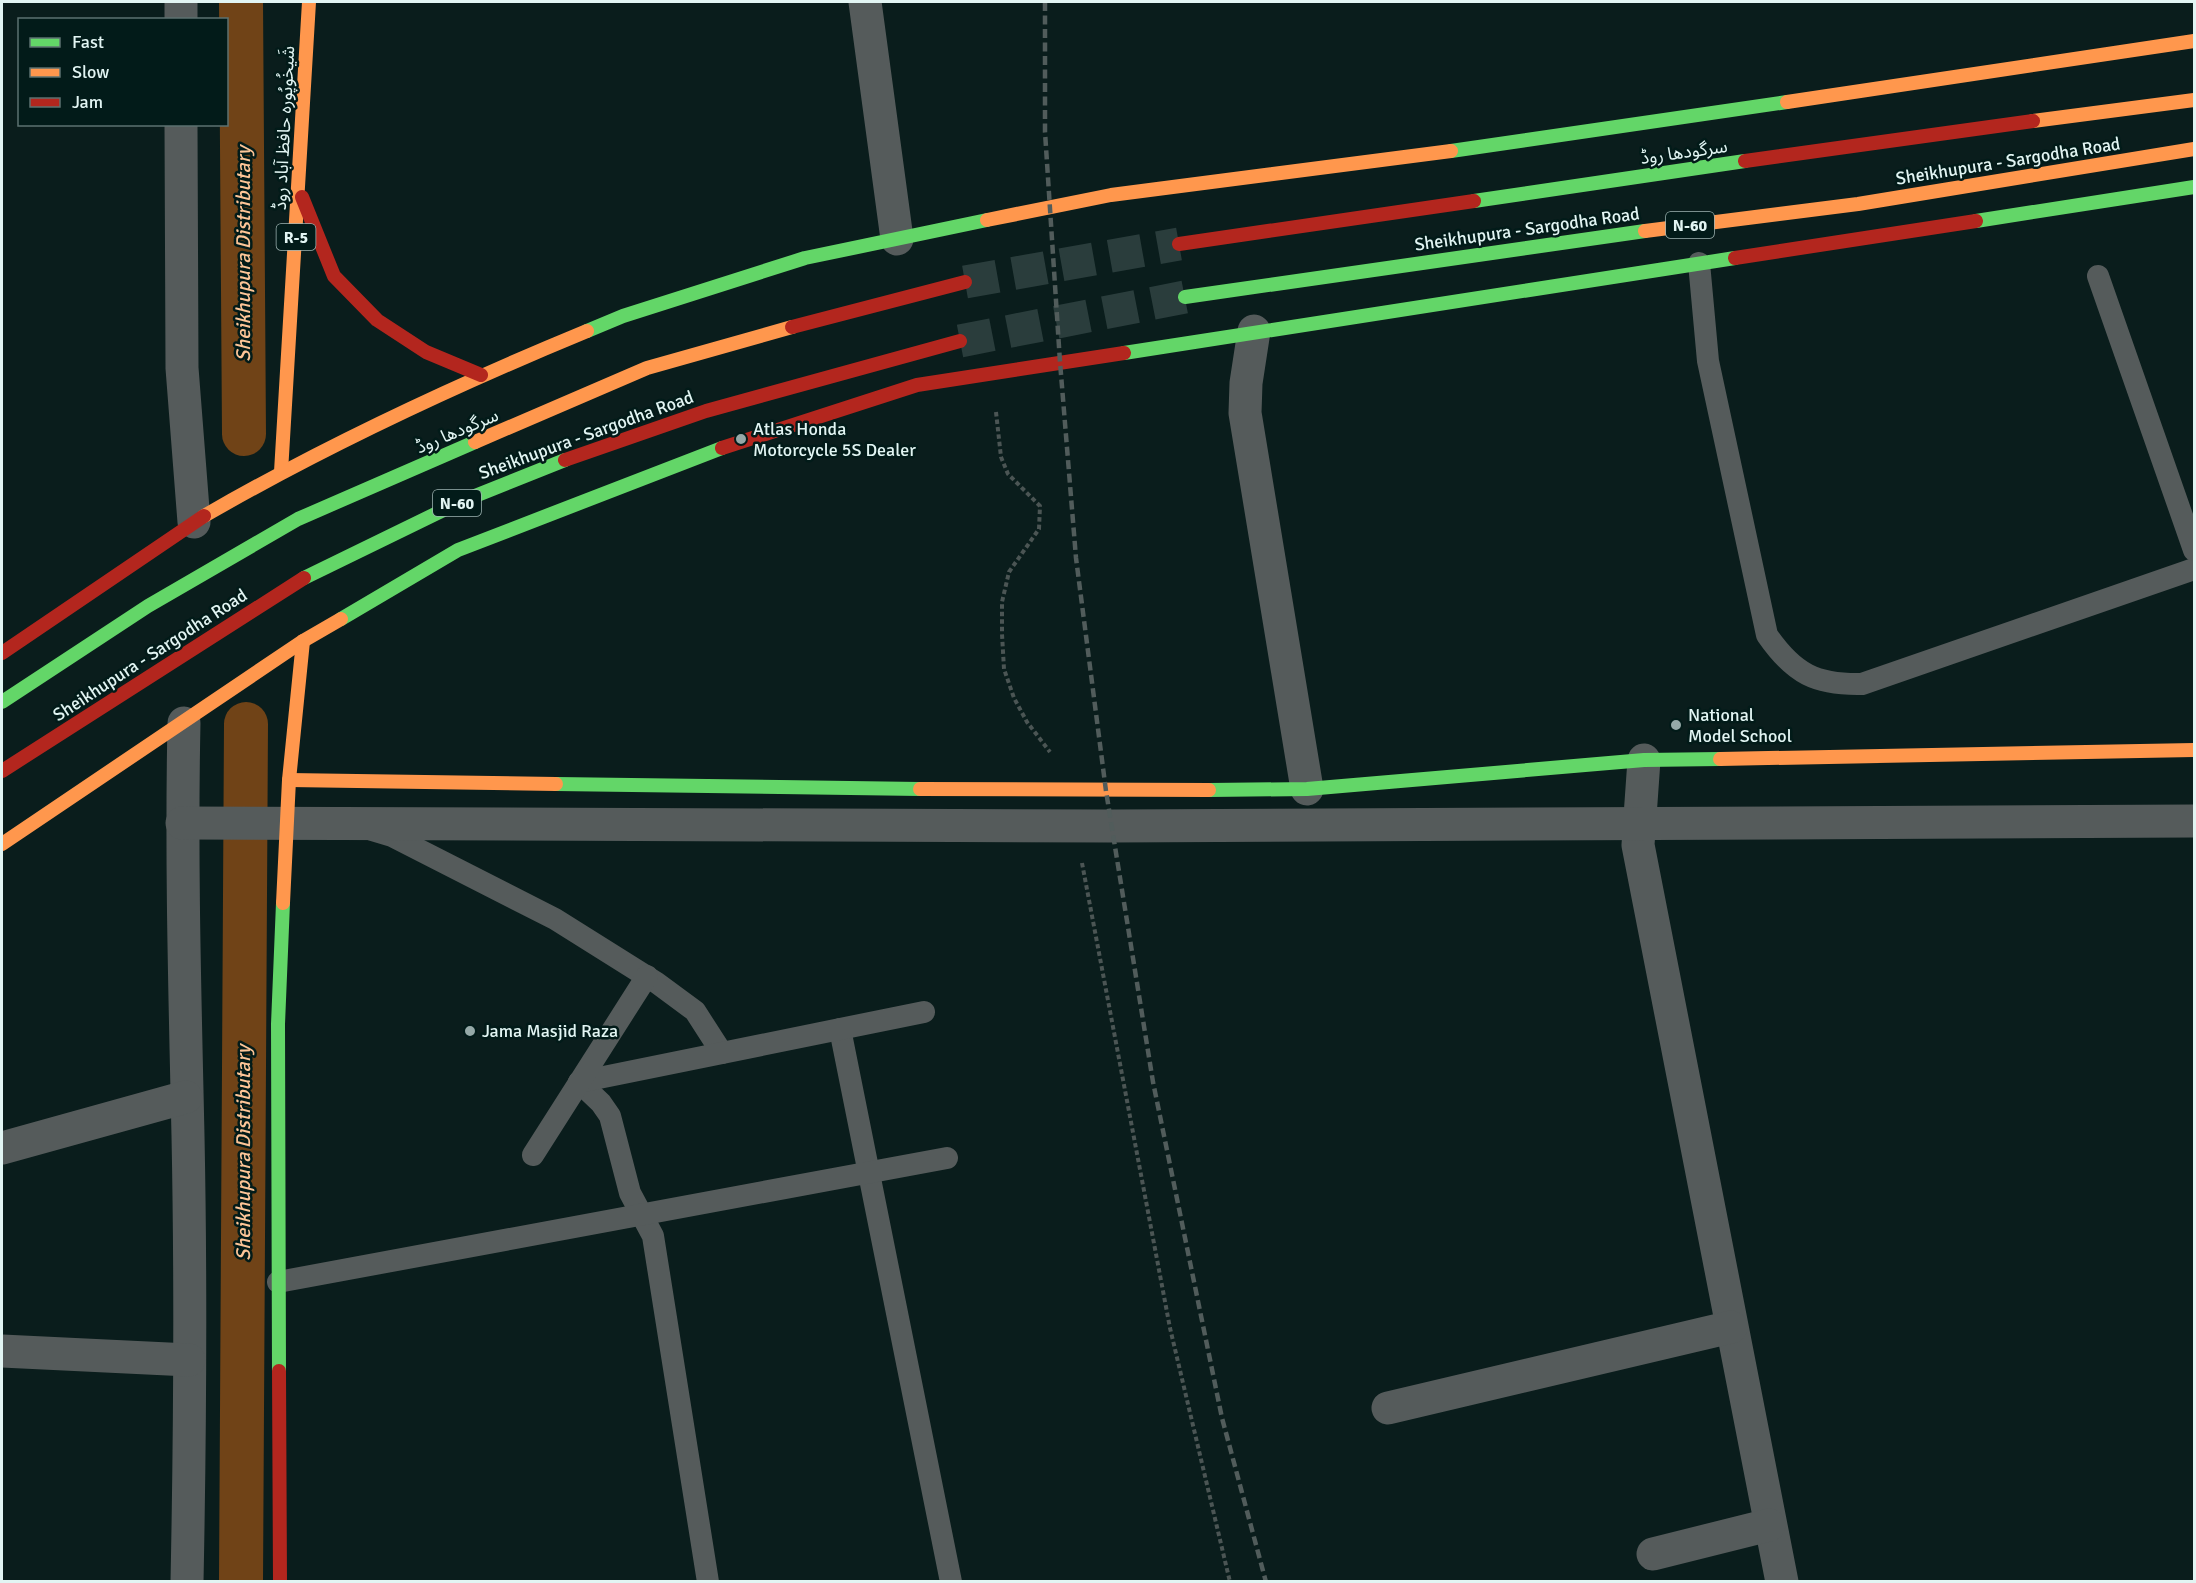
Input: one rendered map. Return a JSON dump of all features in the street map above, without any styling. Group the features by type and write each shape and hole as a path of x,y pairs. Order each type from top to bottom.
{"main road":[{"name":"شَيخُوپُورہ حافظ آباد روڈ","path":"281,472 309,2"},
{"path":"2,653 195,522 281,472 481,375 623,316 805,258 1111,195 1536,139 2194,41"},
{"name":"سرگودھا روڈ","path":"1179,244 1897,139 2194,100"},
{"name":"Sheikhupura - Sargodha Road","path":"1185,297 1702,223 1858,204 2194,149"},
{"path":"2,844 303,641 458,550 692,457 917,385 2194,187"},
{"path":"299,190 334,276 377,320 426,352 481,375"},
{"name":"سرگودھا روڈ","path":"2,702 148,606 298,519 647,368 866,306 965,282"},
{"name":"Sheikhupura - Sargodha Road","path":"2,771 301,579 483,490 570,456 754,395 852,367 960,341"},
{"path":"280,1581 278,1024 289,780 303,641"},
{"path":"289,780 1068,791 1307,789 1644,760 2194,750"}],"street":[{"path":"181,2 181,18"},
{"path":"865,2 897,239"},
{"path":"181,126 182,368 195,522"},
{"path":"1254,331 1246,383 1245,413 1307,789"},
{"path":"184,723 182,823 189,1360 187,1581"},
{"path":"1644,760 1637,825 1638,845 1769,1525 1782,1581"},
{"path":"182,823 1075,826 2194,821"},
{"path":"2,1148 186,1097"},
{"path":"1388,1408 1731,1327"},
{"path":"2,1351 189,1360"},
{"path":"1653,1554 1769,1525"}],"lane":[{"path":"1700,263 1708,361 1767,635 1795,666 1819,680 1833,684 1862,684 2194,569"},
{"path":"2098,276 2194,550"},
{"path":"348,822 392,836 555,919 647,976 695,1011 722,1053"},
{"path":"533,1155 647,976"},
{"path":"579,1082 924,1012"},
{"path":"840,1029 951,1581"},
{"path":"579,1082 601,1103 610,1116 630,1193 652,1236 708,1581"},
{"path":"278,1282 946,1158"}],"path":[{"path":"1001,371 995,418 1001,457 1008,474 1040,506 1039,529 1009,572 1002,602 1004,669 1014,698 1027,722 1059,766 1068,791"},
{"path":"1075,826 1170,1328 1230,1581"}],"waterway":[{"name":"Sheikhupura Distributary","path":"241,2 244,434"},
{"name":"Sheikhupura Distributary","path":"241,1582 246,724"}],"tunnel":[{"path":"965,282 1179,244"},
{"path":"960,341 1185,297"}],"railway":[{"path":"1045,2 1045,132 1060,362 1076,558 1106,791 1153,1082 1222,1418 1266,1582"}],"traffic: fast":[{"path":"1451,151 1787,102"},
{"path":"1474,201 1745,161"},
{"path":"1976,221 2194,187"},
{"path":"587,331 623,316 805,258 987,220"},
{"path":"1185,297 1645,231"},
{"path":"1124,353 1735,258"},
{"path":"2,702 148,606 298,519 475,442"},
{"path":"341,619 458,550 722,448"},
{"path":"304,578 460,502 565,460"},
{"path":"1209,790 1307,789 1644,760 1720,759"},
{"path":"556,784 920,789"},
{"path":"279,1371 278,1024 283,903"}],"traffic: slow":[{"path":"281,472 309,2"},
{"path":"1787,102 2194,41"},
{"path":"2033,121 2194,100"},
{"path":"1645,231 1858,204 2194,149"},
{"path":"987,220 1111,195 1451,151"},
{"path":"475,442 647,368 792,327"},
{"path":"204,516 392,417 587,331"},
{"path":"2,844 303,641 341,619"},
{"path":"283,903 289,780 303,641"},
{"path":"1720,759 2194,750"},
{"path":"289,780 556,784"},
{"path":"920,789 1209,790"}],"traffic: jam":[{"path":"1745,161 2033,121"},
{"path":"302,197 334,276 377,320 426,352 481,375"},
{"path":"1179,244 1474,201"},
{"path":"1735,258 1976,221"},
{"path":"792,327 965,282"},
{"path":"565,460 706,411 960,341"},
{"path":"722,448 917,385 1124,353"},
{"path":"2,653 204,516"},
{"path":"2,771 304,578"},
{"path":"279,1371 280,1582"}],"place":[{"name":"Atlas Honda Motorcycle 5S Dealer","path":"741,439"},
{"name":"National Model School","path":"1676,725"},
{"name":"Jama Masjid Raza","path":"470,1031"}]}
